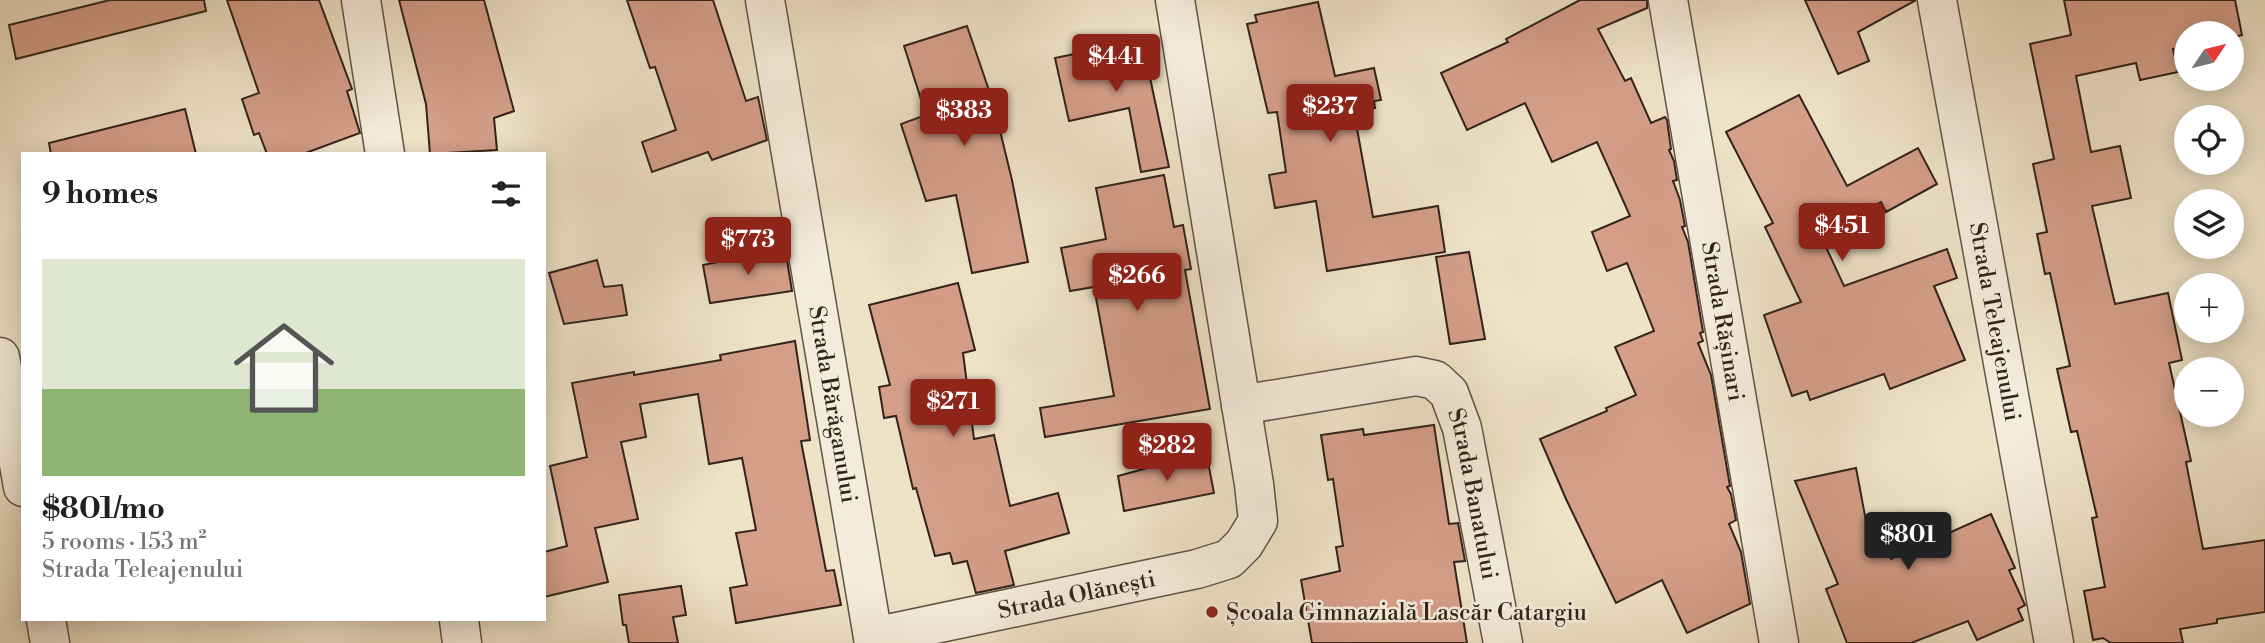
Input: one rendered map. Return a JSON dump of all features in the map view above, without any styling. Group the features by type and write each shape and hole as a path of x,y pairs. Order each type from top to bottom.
{"street":[{"path":"361,0 385,152"},
{"name":"Strada Bărăganului","path":"765,0 874,640"},
{"path":"1175,0 1241,405"},
{"name":"Strada Rășinari","path":"1668,0 1779,643"},
{"name":"Strada Teleajenului","path":"1937,0 2054,643"},
{"path":"0,357 21,476"},
{"name":"Strada Banatului","path":"1241,405 1416,376 1435,380 1449,393 1462,428 1503,643"},
{"name":"Strada Olănești","path":"874,640 1197,569 1229,559 1244,544 1258,521 1241,405"},
{"path":"46,621 50,643"},
{"path":"458,621 462,643"}],"building":[{"path":"110,0 204,0 206,11 16,59 9,25"},
{"path":"227,0 319,0 352,89 347,91 360,133 308,152 266,152 259,133 254,135 242,99 259,93"},
{"path":"399,0 484,0 514,111 494,118 497,150 430,152 426,104"},
{"path":"627,0 713,0 746,101 758,97 767,140 712,160 708,152 652,172 642,142 676,130 655,67 650,68"},
{"path":"1580,0 1647,0 1647,8 1598,29 1625,81 1631,78 1651,123 1665,117 1667,120 1669,150 1677,180 1673,181 1680,200 1685,226 1682,227 1688,242 1703,332 1700,333 1703,341 1698,343 1711,375 1730,486 1727,487 1736,520 1729,524 1741,552 1750,604 1687,633 1662,580 1616,603 1540,439 1607,411 1606,408 1636,395 1615,347 1654,331 1627,263 1607,271 1592,232 1630,216 1597,142 1552,162 1525,103 1467,130 1441,73 1508,42 1506,39"},
{"path":"1805,0 1916,0 1858,32 1869,61 1838,74"},
{"path":"2064,0 2235,0 2239,21 2174,21 2174,73 2140,80 2136,63 2076,76 2091,152 2120,146 2131,198 2092,206 2115,304 2168,293 2174,322 2174,343 2178,343 2181,357 2174,357 2174,362 2169,363 2174,385 2174,427 2183,427 2191,461 2186,462 2203,549 2265,540 2265,612 2217,619 2217,623 2180,629 2183,643 2111,643 2103,638 2093,640 2084,591 2105,587 2092,518 2097,517 2077,431 2071,432 2057,369 2070,366 2050,273 2045,274 2037,234 2047,232 2033,164 2054,159 2030,44 2071,35"},
{"path":"1318,2 1335,76 1374,68 1381,100 1374,101 1375,108 1354,112 1373,217 1438,206 1445,252 1327,271 1316,201 1275,208 1269,175 1286,172 1277,112 1268,113 1247,24 1257,22 1255,15"},
{"path":"967,26 993,102 1028,262 972,273 956,195 926,201 901,124 926,115 904,46"},
{"path":"1142,40 1169,167 1141,172 1129,108 1069,121 1055,58"},
{"path":"1799,95 1847,186 1918,148 1937,184 1886,212 1881,202 1819,232 1844,286 1947,249 1957,278 1934,286 1965,360 1890,389 1884,374 1810,400 1807,391 1792,396 1764,315 1801,302 1765,227 1773,223 1726,132"},
{"path":"185,109 196,152 51,152 49,143"},
{"path":"1164,175 1174,227 1183,225 1191,269 1185,270 1210,409 1045,437 1040,408 1114,396 1094,287 1070,291 1061,248 1106,239 1096,188"},
{"path":"785,248 792,291 710,303 703,265"},
{"path":"1469,252 1485,339 1450,344 1436,257"},
{"path":"597,260 604,287 622,285 627,315 564,324 549,273"},
{"path":"958,283 975,350 963,353 974,439 994,435 1010,506 1058,493 1069,533 1005,551 1014,585 976,593 967,561 953,564 950,553 935,556 916,488 913,489 896,416 884,418 879,387 890,385 869,305"},
{"path":"795,341 810,440 801,441 826,571 834,570 841,605 736,623 730,588 747,585 736,533 756,530 742,458 709,464 698,394 640,404 646,437 621,442 638,519 595,528 608,582 546,597 546,551 567,546 550,466 587,457 572,383 721,360 720,355"},
{"path":"1434,425 1449,524 1458,523 1465,561 1454,562 1467,643 1312,643 1301,580 1340,571 1336,547 1343,546 1333,479 1328,480 1321,435 1363,429 1364,435"},
{"path":"1206,452 1214,493 1124,511 1118,476"},
{"path":"1856,468 1866,521 1874,518 1891,559 1991,514 2015,568 2009,570 2025,605 2018,609 2023,620 1977,640 1968,621 1911,643 1847,643 1826,589 1838,584 1795,481"},
{"path":"681,586 686,615 673,617 678,643 629,643 626,625 623,625 619,595"}],"place":[{"name":"Școala Gimnazială Lascăr Catargiu","path":"1212,612"}]}
